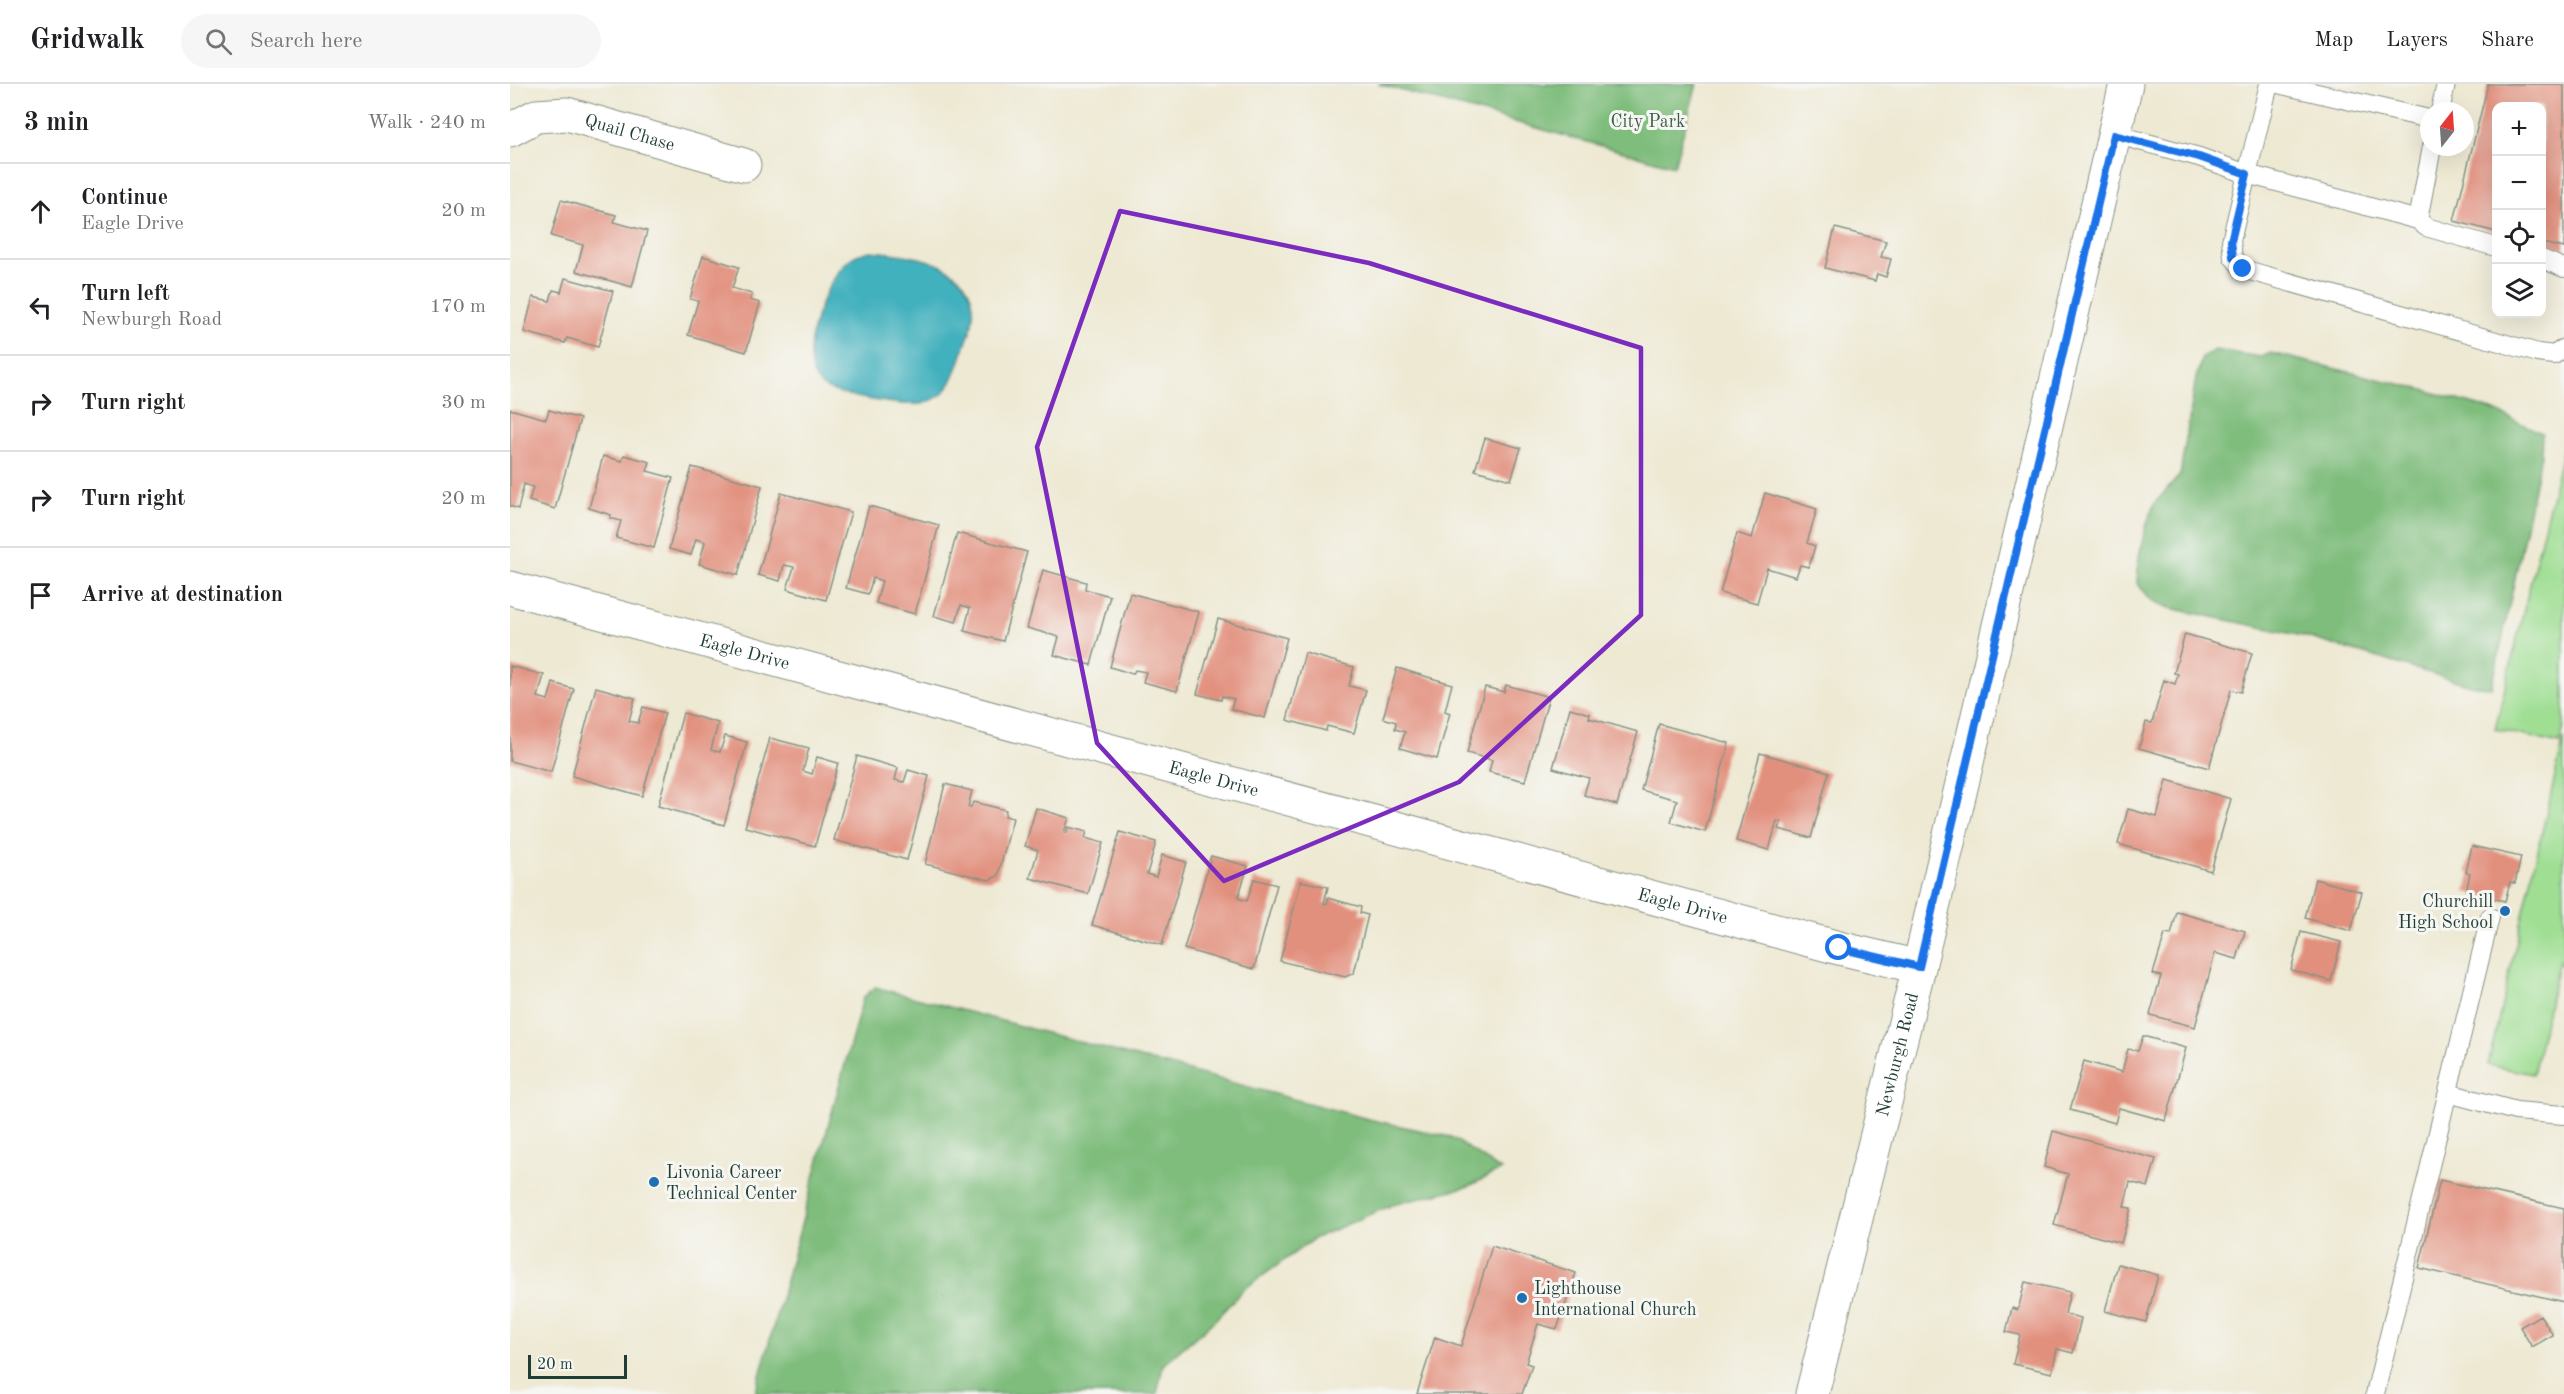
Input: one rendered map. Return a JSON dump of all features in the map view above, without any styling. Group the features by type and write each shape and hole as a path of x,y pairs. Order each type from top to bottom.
{"street":[{"name":"Newburgh Road","path":"1812,1394 1919,967 2126,84"},
{"name":"Quail Chase","path":"512,128 536,116 567,114 744,165"},
{"name":"Eagle Drive","path":"510,588 1839,948 1919,967"}],"lane":[{"path":"2269,84 2231,241 2233,257 2243,269 2538,353 2554,355 2564,348"},
{"path":"2278,84 2420,117"},
{"path":"2442,102 2446,84"},
{"path":"2114,135 2418,220 2426,227 2492,246"},
{"path":"2418,220 2430,156"},
{"path":"2546,261 2564,268"},
{"path":"2375,1394 2490,917"},
{"path":"2448,1092 2516,1111 2564,1115"}],"highlighted area":[{"path":"1120,211 1369,263 1641,348 1641,615 1459,782 1224,881 1097,743 1037,447"}],"green space":[{"name":"City Park","path":"1378,84 1697,84 1674,166"},
{"path":"2214,350 2261,357 2271,353 2428,391 2492,410 2542,433 2541,455 2492,687 2474,686 2303,636 2170,608 2151,600 2137,583 2139,556 2145,529 2154,504 2180,475 2196,378 2202,358"},
{"path":"2564,445 2564,727 2560,744 2495,729"},
{"path":"2564,738 2564,971 2559,960 2533,1074 2488,1065"},
{"path":"875,987 1368,1119 1451,1137 1501,1170 1469,1186 1392,1205 1315,1238 1243,1290 1215,1320 1163,1365 1157,1394 755,1394 863,998"}],"water":[{"path":"870,251 906,255 941,266 956,275 967,287 973,303 972,324 968,339 952,380 945,392 926,403 885,402 838,392 820,384 813,372 810,356 811,337 824,298 843,267 855,256"}],"building":[{"path":"2488,84 2564,84 2564,248 2546,244 2546,102 2492,102 2492,231 2454,221 2470,156 2474,156 2474,140"},
{"path":"561,200 616,215 614,222 647,231 632,287 576,271 583,245 551,236"},
{"path":"1835,228 1886,241 1881,257 1891,259 1886,277 1877,274 1875,281 1825,268"},
{"path":"703,256 739,267 732,288 752,294 750,300 760,303 746,352 688,335 698,301 690,299"},
{"path":"565,278 613,291 598,347 567,338 565,343 524,332 533,297 550,301 553,290 561,292"},
{"path":"510,409 546,419 549,410 580,419 555,509 529,501 533,487 524,484 518,509 510,506"},
{"path":"1485,438 1521,448 1511,480 1475,470"},
{"path":"624,455 650,462 647,471 673,478 654,548 616,538 621,521 589,508 603,456 622,461"},
{"path":"692,467 762,486 738,575 699,564 705,542 696,539 691,555 669,549"},
{"path":"781,493 851,512 826,600 787,589 794,567 784,565 780,581 758,575"},
{"path":"1765,493 1817,509 1807,543 1815,546 1809,567 1800,565 1796,577 1767,568 1757,603 1720,593 1737,533 1752,538"},
{"path":"869,506 939,525 915,614 876,603 882,581 873,578 868,594 846,588"},
{"path":"957,533 1027,552 1003,641 964,631 970,608 961,605 956,622 934,616"},
{"path":"1043,570 1086,582 1085,589 1110,596 1091,665 1054,655 1059,637 1027,628"},
{"path":"1130,593 1199,612 1177,691 1143,682 1146,672 1135,670 1133,674 1110,667"},
{"path":"1218,619 1287,638 1265,718 1231,709 1234,699 1222,696 1221,700 1197,694"},
{"path":"2185,634 2252,653 2241,692 2231,690 2209,768 2139,748 2146,722 2152,723 2164,680 2175,684 2178,674 2174,673"},
{"path":"1305,653 1354,667 1349,686 1366,690 1354,733 1327,726 1326,731 1287,720"},
{"path":"510,666 544,675 538,697 548,700 553,683 574,689 551,772 510,761"},
{"path":"1397,668 1452,684 1445,711 1450,713 1437,759 1400,748 1405,732 1395,729 1396,722 1383,718"},
{"path":"1506,685 1549,697 1525,781 1489,772 1492,760 1467,753 1485,687 1504,692"},
{"path":"596,687 635,698 629,721 638,723 643,707 665,713 642,796 572,776"},
{"path":"1570,708 1590,714 1589,718 1638,732 1617,805 1584,795 1589,778 1553,768"},
{"path":"683,713 718,723 711,750 720,752 725,736 747,742 724,825 658,806"},
{"path":"1659,724 1729,743 1705,832 1671,822 1677,800 1641,790"},
{"path":"770,738 809,748 803,771 812,774 817,757 838,763 815,846 745,827"},
{"path":"1760,753 1829,772 1811,838 1779,829 1781,822 1777,821 1769,850 1736,841"},
{"path":"857,756 898,768 895,780 904,782 908,770 929,776 907,860 834,840"},
{"path":"2167,780 2231,799 2211,871 2118,844 2128,809 2157,817"},
{"path":"945,784 972,791 968,807 971,807 973,802 1006,810 1005,816 1013,818 998,876 989,880 925,864"},
{"path":"1036,808 1069,818 1064,833 1067,833 1068,827 1087,832 1085,838 1103,843 1088,894 1030,878 1038,850 1025,846"},
{"path":"1120,832 1156,842 1147,874 1156,877 1162,855 1186,862 1162,945 1092,925"},
{"path":"2472,846 2521,857 2515,883 2510,882 2505,901 2466,892 2470,873 2466,872"},
{"path":"1211,856 1248,866 1238,898 1247,901 1254,879 1277,885 1254,969 1184,949"},
{"path":"2315,879 2362,892 2351,931 2305,918"},
{"path":"1301,881 1328,887 1324,903 1327,904 1328,898 1361,907 1360,913 1368,915 1354,973 1345,977 1280,961"},
{"path":"2177,912 2245,931 2237,959 2215,953 2195,1027 2150,1015 2161,976 2153,974 2165,934 2171,935"},
{"path":"2301,932 2341,942 2331,981 2291,970"},
{"path":"2143,1036 2186,1048 2166,1121 2119,1108 2115,1123 2070,1110 2084,1061 2122,1072 2128,1049 2138,1051"},
{"path":"2053,1131 2156,1159 2148,1187 2130,1182 2124,1207 2131,1208 2121,1243 2054,1225 2068,1174 2044,1167"},
{"path":"2440,1180 2564,1208 2564,1302 2419,1268"},
{"name":"Lighthouse International Church","path":"1492,1246 1576,1273 1557,1329 1538,1324 1526,1363 1532,1365 1522,1394 1417,1394 1435,1337 1461,1346"},
{"path":"2118,1264 2158,1275 2146,1322 2105,1311"},
{"path":"2025,1282 2070,1292 2065,1314 2081,1318 2073,1353 2057,1349 2052,1373 2013,1364 2020,1335 2006,1332 2012,1308 2018,1310"},
{"path":"2540,1315 2553,1335 2532,1347 2520,1327"}],"place":[{"name":"Churchill High School","path":"2505,911"},
{"name":"Livonia Career Technical Center","path":"654,1182"},
{"name":"Lighthouse International Church","path":"1522,1298"}],"route":[{"path":"1839,948 1919,967 2114,135 2199,157 2247,174 2231,241 2233,257 2243,269"}]}
